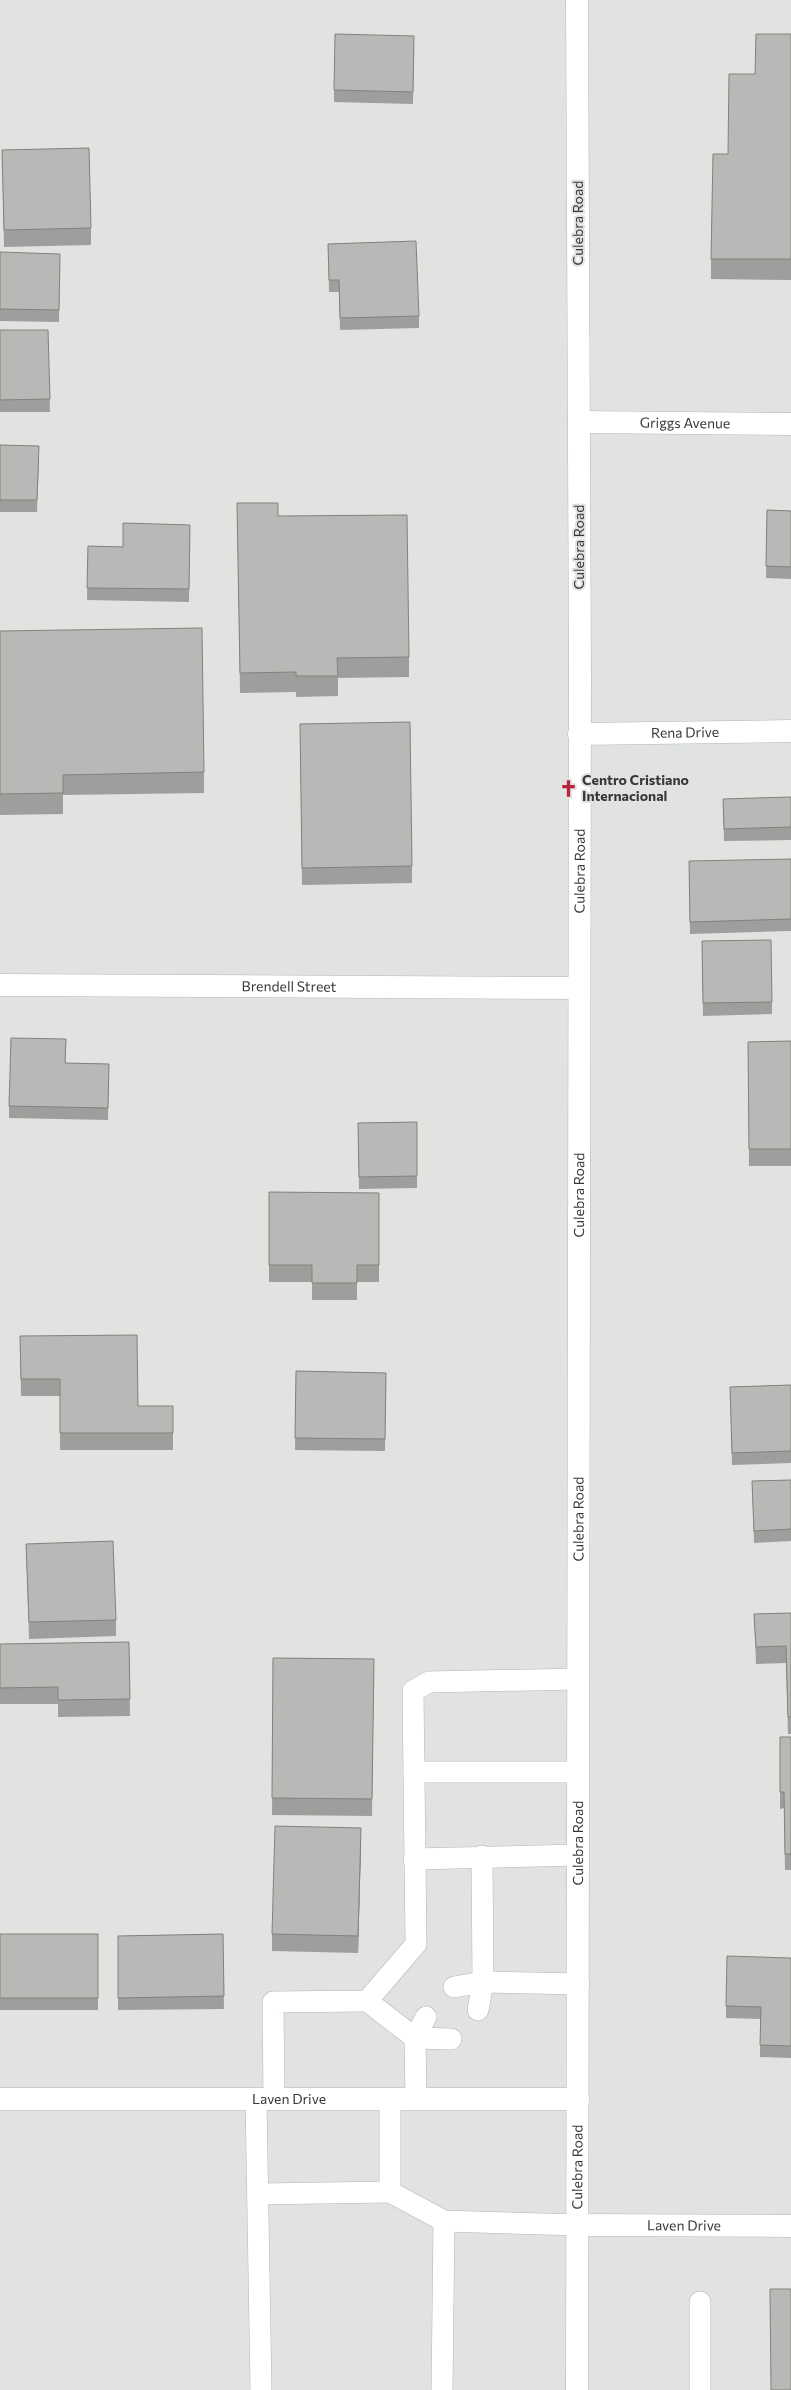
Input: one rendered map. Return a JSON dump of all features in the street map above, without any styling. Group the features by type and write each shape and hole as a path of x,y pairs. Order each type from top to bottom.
{"main road":[{"name":"Culebra Road","path":"577,0 579,734 577,2390"},
{"name":"Griggs Avenue","path":"578,422 791,424"},
{"name":"Rena Drive","path":"579,734 791,731"},
{"name":"Brendell Street","path":"0,985 578,988"},
{"name":"Laven Drive","path":"0,2099 578,2099"},
{"name":"Laven Drive","path":"577,2225 791,2226"}],"lane":[{"path":"367,2001 416,1944 413,1691 429,1682 578,1679"},
{"path":"414,1772 578,1772"},
{"path":"414,1859 482,1856 578,1855"},
{"path":"478,2010 483,1982 482,1856"},
{"path":"454,1987 483,1982 578,1984"},
{"path":"261,2390 258,2194 273,2002 367,2001 415,2038 451,2039"},
{"path":"416,2099 415,2038 426,2017"},
{"path":"390,2099 390,2192"},
{"path":"258,2194 390,2192 444,2221 577,2225"},
{"path":"442,2390 444,2221"},
{"path":"700,2302 700,2390"}],"building":[{"path":"335,34 414,36 413,92 334,90"},
{"path":"756,34 791,34 791,259 711,259 713,154 728,154 729,74 755,74"},
{"path":"89,148 91,228 4,230 2,150"},
{"path":"416,241 419,316 340,318 339,280 329,280 328,244"},
{"path":"0,252 60,254 59,310 0,309"},
{"path":"0,330 48,330 50,399 0,400"},
{"path":"0,445 39,446 37,500 0,500"},
{"path":"237,503 278,503 278,516 407,515 409,657 337,658 338,676 296,676 296,672 240,673"},
{"path":"767,510 791,511 791,567 766,566"},
{"path":"123,523 190,525 189,589 87,588 88,546 123,547"},
{"path":"202,628 204,772 63,775 63,793 0,794 0,631"},
{"path":"410,722 412,866 302,868 300,724"},
{"path":"791,797 791,827 724,829 723,799"},
{"path":"791,859 791,919 690,922 689,861"},
{"path":"771,940 772,1002 703,1003 702,941"},
{"path":"11,1038 66,1039 65,1063 109,1064 108,1108 9,1106"},
{"path":"791,1041 791,1149 749,1149 748,1042"},
{"path":"417,1122 417,1176 359,1177 358,1123"},
{"path":"269,1192 379,1193 379,1265 357,1265 357,1283 312,1283 312,1265 269,1265"},
{"path":"137,1335 138,1406 173,1406 173,1433 60,1433 60,1379 21,1379 20,1336"},
{"path":"296,1371 386,1373 385,1439 295,1438"},
{"path":"791,1385 791,1451 732,1453 730,1387"},
{"path":"791,1480 791,1529 754,1531 752,1481"},
{"path":"113,1541 116,1620 29,1622 26,1544"},
{"path":"791,1613 791,1717 788,1717 786,1646 756,1647 754,1614"},
{"path":"129,1642 130,1699 58,1700 58,1687 0,1688 0,1644"},
{"path":"273,1658 374,1659 372,1799 272,1798"},
{"path":"780,1737 791,1737 791,1854 785,1854 784,1792 780,1792"},
{"path":"275,1826 361,1828 358,1936 272,1934"},
{"path":"0,1934 98,1934 98,1998 0,1998"},
{"path":"223,1934 224,1996 118,1998 118,1936"},
{"path":"727,1956 791,1958 791,2046 760,2045 761,2007 726,2006"},
{"path":"770,2289 791,2289 791,2390 771,2390"}],"place":[{"name":"Centro Cristiano Internacional","path":"569,788"}]}
